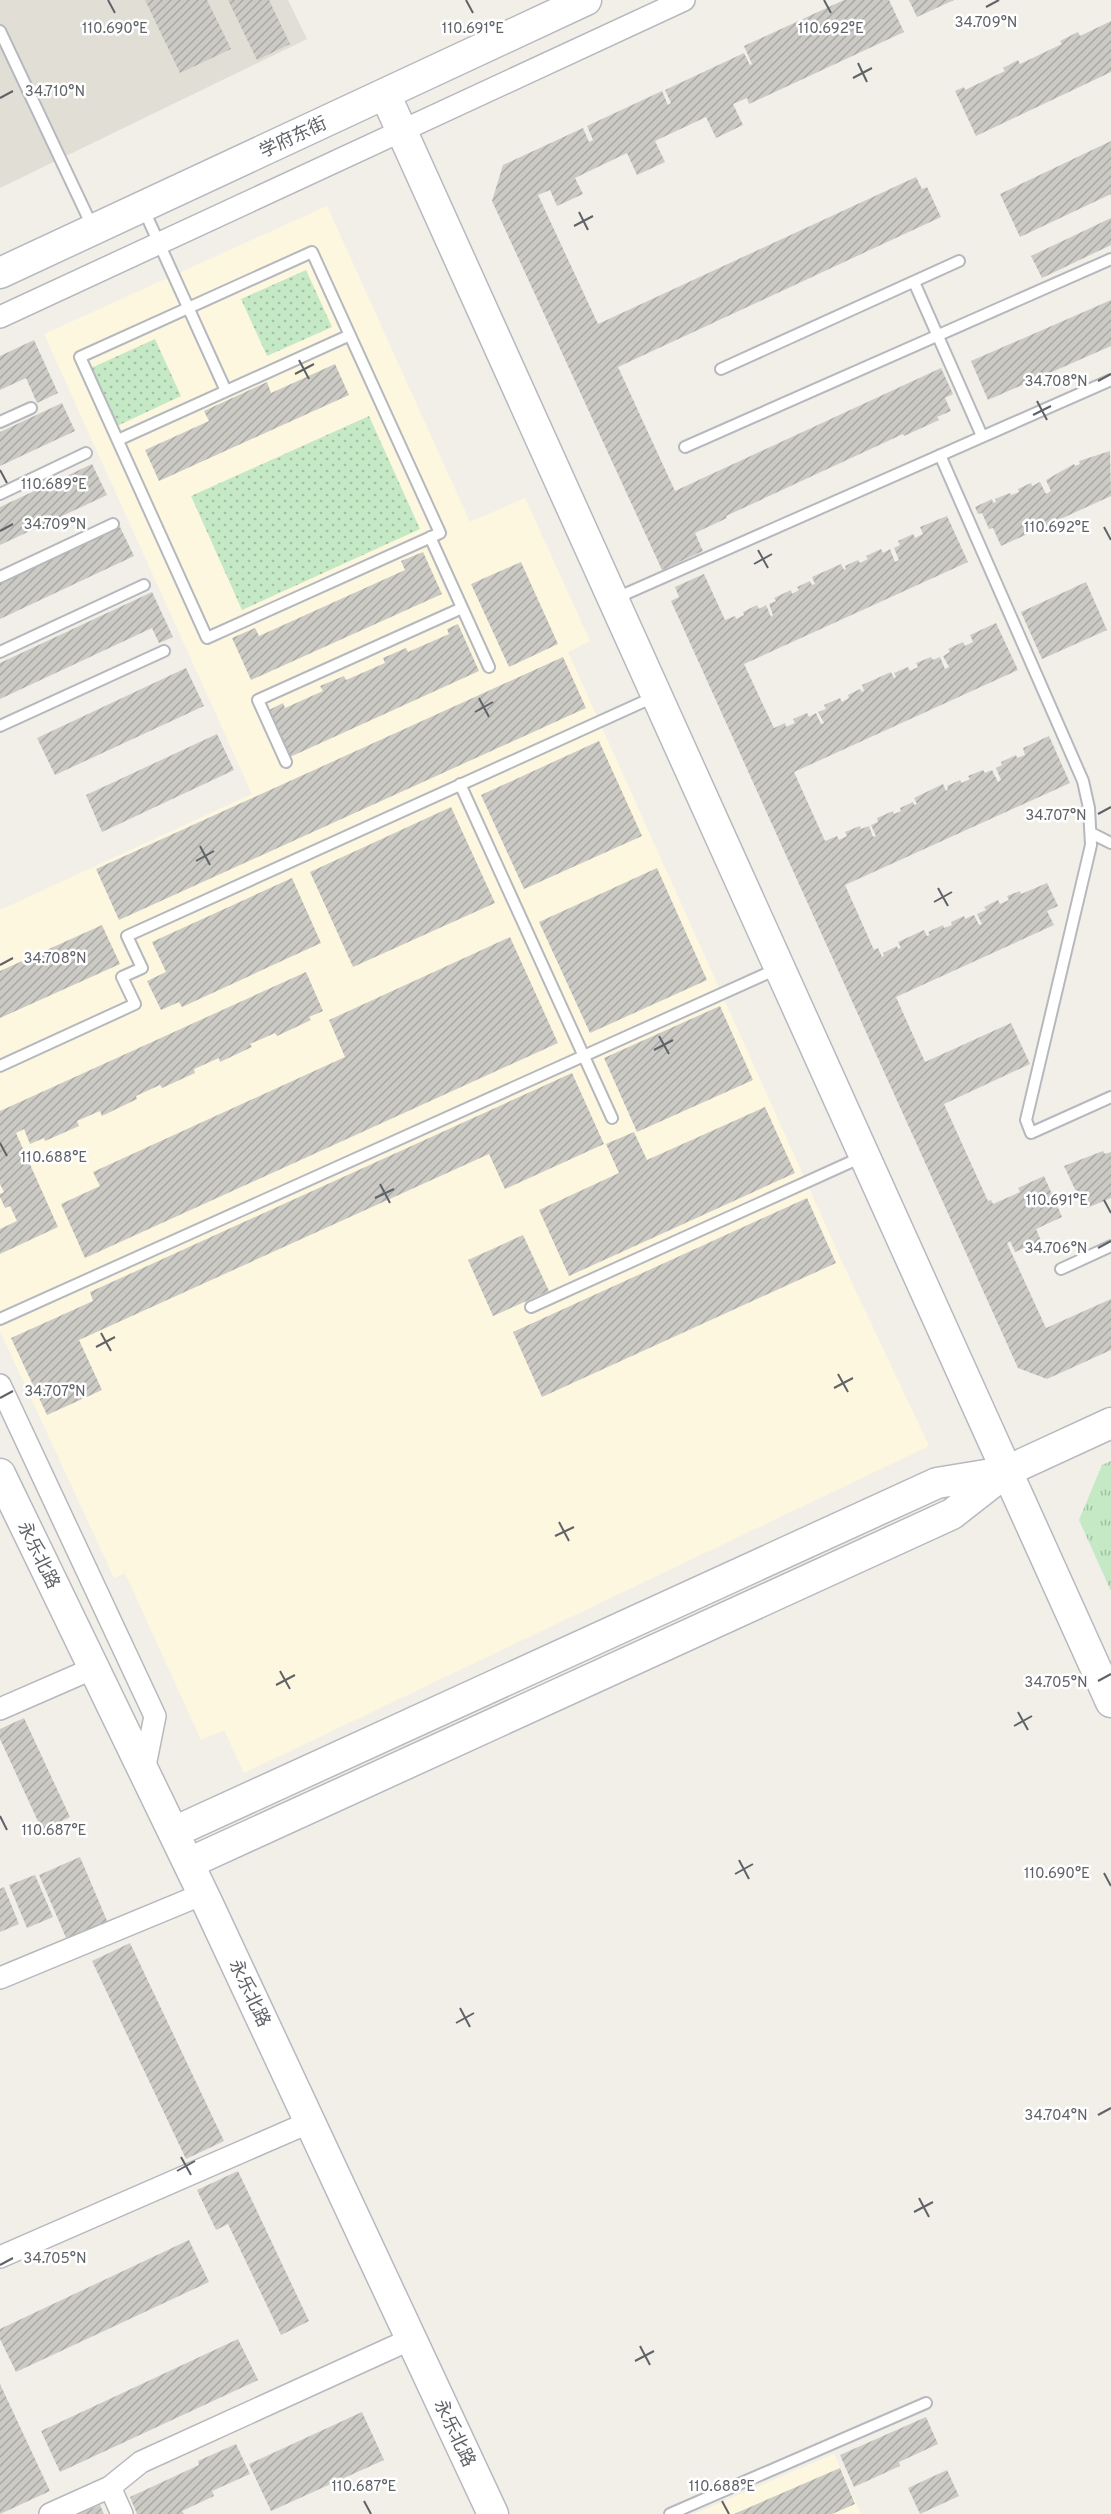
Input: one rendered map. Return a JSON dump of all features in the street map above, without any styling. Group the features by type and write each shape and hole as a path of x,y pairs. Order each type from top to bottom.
{"street":[{"name":"学府东街","path":"0,273 586,0"},
{"path":"0,317 684,0"},
{"path":"385,94 1111,1702"},
{"path":"0,1385 155,1716 144,1771"},
{"path":"189,1863 952,1514 1007,1471 1111,1423"},
{"path":"174,1832 937,1483 1007,1471"},
{"name":"永乐北路","path":"0,1474 189,1863 493,2514"},
{"path":"0,1709 94,1668"},
{"path":"0,1978 203,1894"},
{"path":"0,2257 310,2122"},
{"path":"50,2514 110,2487 141,2462 411,2339"},
{"path":"110,2487 122,2514"}],"lane":[{"path":"0,31 94,229"},
{"path":"142,207 226,391"},
{"path":"312,252 440,533 207,638 80,357 188,308 312,252"},
{"path":"686,447 1111,259"},
{"path":"721,369 959,261"},
{"path":"914,282 982,436"},
{"path":"118,440 350,335"},
{"path":"613,599 1111,380"},
{"path":"0,422 31,408"},
{"path":"0,494 86,453"},
{"path":"940,455 1083,781 1089,808 1091,845 1026,1120 1031,1133 1111,1097"},
{"path":"0,577 113,524"},
{"path":"430,537 489,667"},
{"path":"0,652 144,585"},
{"path":"286,762 258,700 462,608"},
{"path":"0,726 164,651"},
{"path":"0,1066 135,1004 122,977 142,968 128,936 657,695"},
{"path":"460,784 612,1118"},
{"path":"1091,833 1111,843"},
{"path":"0,1319 780,968"},
{"path":"531,1307 865,1156"},
{"path":"1061,1269 1111,1246"},
{"path":"670,2514 926,2403"}],"shaded area":[{"path":"0,0 288,0 307,39 0,188"},
{"path":"327,206 470,522 525,498 590,641 568,652 844,1266 929,1446 244,1773 224,1730 201,1740 125,1573 114,1578 0,1331 0,910 252,794 44,334"},
{"path":"834,2454 861,2514 694,2514"}],"green space":[{"path":"306,270 332,327 267,356 241,299"},
{"path":"155,339 181,396 117,426 91,368"},
{"path":"369,416 420,529 242,610 191,496"},
{"path":"1111,1461 1111,1591 1079,1520 1102,1465"}],"building":[{"path":"145,0 207,0 231,49 180,73"},
{"path":"228,0 269,0 290,44 257,60"},
{"path":"844,0 889,0 904,32 749,104 747,98 733,104 743,125 716,138 706,117 655,141 665,162 637,175 627,153 575,178 583,194 557,206 550,190 538,195 598,324 916,177 922,189 927,187 941,217 618,367 675,491 941,368 953,394 945,398 951,411 937,417 939,420 904,436 903,434 726,516 727,518 695,533 703,551 662,570 492,201 503,165 583,128 589,142 593,140 587,126 662,91 668,105 671,103 665,90 744,53 750,65 752,64 744,46"},
{"path":"909,0 954,0 917,17"},
{"path":"1111,21 1111,72 976,136 955,91 964,87 965,90 1005,71 1003,68 1018,60 1020,64 1062,44 1060,41 1078,32 1080,36"},
{"path":"1111,141 1111,194 1020,237 1000,194"},
{"path":"1111,218 1111,245 1042,278 1031,256"},
{"path":"1111,300 1111,346 988,400 971,361"},
{"path":"34,340 58,393 37,403 26,378 0,390 0,356"},
{"path":"335,364 349,395 159,481 145,450 209,421 204,411 267,382 271,393"},
{"path":"62,403 75,431 0,466 0,432"},
{"path":"1110,451 1111,496 1001,546 993,528 989,529 982,513 978,514 975,507 992,499 993,503 996,502 995,499 1019,492 1018,489 1031,483 1032,486 1040,482 1046,494 1051,491 1046,480 1074,464 1075,466 1080,464 1079,461"},
{"path":"92,464 107,495 0,545 0,507"},
{"path":"947,516 968,562 744,664 774,728 785,723 786,727 795,723 793,719 807,713 809,717 816,713 821,724 824,723 818,712 826,709 824,705 840,698 842,702 849,698 848,695 860,689 864,691 862,685 891,672 894,678 896,677 894,673 908,667 910,671 918,667 916,663 931,657 933,660 940,657 945,669 949,667 943,656 950,652 948,649 963,642 965,646 973,642 970,635 996,623 1018,670 794,772 825,841 837,836 839,840 847,836 845,832 860,826 861,829 869,826 873,837 876,836 871,825 878,822 877,818 893,811 894,814 901,811 900,808 913,802 914,805 917,804 914,798 943,784 946,791 947,786 960,780 962,783 970,779 968,776 983,770 985,773 992,770 998,782 1001,780 996,768 1002,765 1001,762 1016,755 1017,758 1025,755 1023,748 1049,736 1070,783 845,885 874,950 878,948 882,957 883,953 897,946 898,949 901,948 898,942 924,930 927,936 930,935 928,932 943,925 944,928 952,925 951,922 964,916 965,919 974,915 979,925 982,924 977,914 986,910 984,907 998,900 1000,904 1009,900 1007,896 1020,891 1021,894 1047,883 1058,906 1047,911 1054,925 896,997 925,1062 1011,1023 1030,1064 944,1104 988,1201 991,1200 993,1204 1020,1192 1018,1188 1044,1176 1062,1217 1036,1229 1041,1241 1015,1252 1010,1241 1007,1243 1046,1328 1111,1299 1111,1350 1047,1379 1018,1368 671,601 679,597 675,587 704,574 725,620 735,616 736,619 744,615 743,612 757,605 759,609 766,605 771,617 773,615 769,604 776,601 774,598 791,590 792,594 799,590 797,587 810,581 812,585 815,584 812,577 841,564 844,570 845,566 858,560 860,563 868,559 866,556 881,549 883,553 890,549 895,562 899,560 894,548 900,545 898,541 913,534 915,538 923,534 920,527"},
{"path":"120,527 134,556 0,619 0,583"},
{"path":"423,552 442,594 251,680 232,638 255,628 259,636 405,570 401,561"},
{"path":"521,562 558,644 509,667 471,584"},
{"path":"1086,582 1107,630 1042,659 1021,612"},
{"path":"152,592 173,637 159,643 152,628 0,699 0,663"},
{"path":"458,624 479,671 290,757 269,710 283,703 285,708 323,691 320,686 344,676 346,680 385,663 383,658 406,648 408,652 449,634 447,629"},
{"path":"563,657 586,708 119,920 96,869"},
{"path":"186,668 204,706 55,775 37,738"},
{"path":"217,734 234,770 102,832 86,795"},
{"path":"599,741 642,836 524,889 481,795"},
{"path":"451,807 495,903 353,967 310,872"},
{"path":"657,868 707,980 590,1033 539,922"},
{"path":"292,878 321,943 182,1007 179,1002 161,1010 147,981 166,972 152,942"},
{"path":"102,925 120,964 0,1018 0,971"},
{"path":"510,937 558,1043 85,1258 61,1204 100,1186 93,1172 345,1057 329,1020"},
{"path":"306,972 323,1011 309,1017 311,1020 277,1036 275,1033 250,1044 252,1047 220,1062 219,1058 194,1069 195,1073 162,1088 160,1085 136,1096 137,1099 102,1116 100,1111 77,1121 79,1126 45,1141 44,1138 30,1144 24,1129 16,1133 58,1227 0,1254 0,1229 17,1221 10,1206 5,1208 0,1197 0,1194 4,1192 0,1184 0,1111"},
{"path":"720,1006 753,1080 637,1132 604,1058"},
{"path":"572,1073 604,1144 505,1189 489,1154 79,1340 102,1390 47,1415 11,1338 93,1301 90,1292"},
{"path":"765,1107 795,1173 569,1276 539,1210 619,1173 606,1144 634,1132 647,1160"},
{"path":"1103,1151 1105,1154 1111,1152 1111,1198 1087,1208 1083,1199 1080,1200 1064,1166"},
{"path":"807,1198 836,1263 542,1397 513,1332"},
{"path":"523,1235 549,1291 493,1316 468,1260"},
{"path":"24,1718 70,1817 42,1830 0,1739 0,1729"},
{"path":"80,1857 108,1923 67,1940 39,1875"},
{"path":"35,1875 53,1917 27,1928 9,1885"},
{"path":"4,1887 19,1924 0,1932 0,1889"},
{"path":"130,1943 224,2141 186,2159 92,1961"},
{"path":"238,2171 309,2321 281,2335 228,2224 216,2230 197,2190"},
{"path":"189,2240 209,2282 16,2372 0,2339 0,2329"},
{"path":"238,2339 258,2380 60,2472 41,2431"},
{"path":"0,2384 50,2491 0,2514"},
{"path":"362,2412 384,2460 271,2511 249,2464"},
{"path":"926,2417 938,2444 899,2462 900,2466 854,2487 840,2455"},
{"path":"236,2444 250,2474 212,2491 214,2496 182,2511 184,2514 137,2514 130,2497 199,2465 198,2461"},
{"path":"840,2468 855,2504 832,2514 734,2514"},
{"path":"947,2470 959,2496 920,2514 908,2488"},
{"path":"100,2505 104,2514 78,2514"}]}
